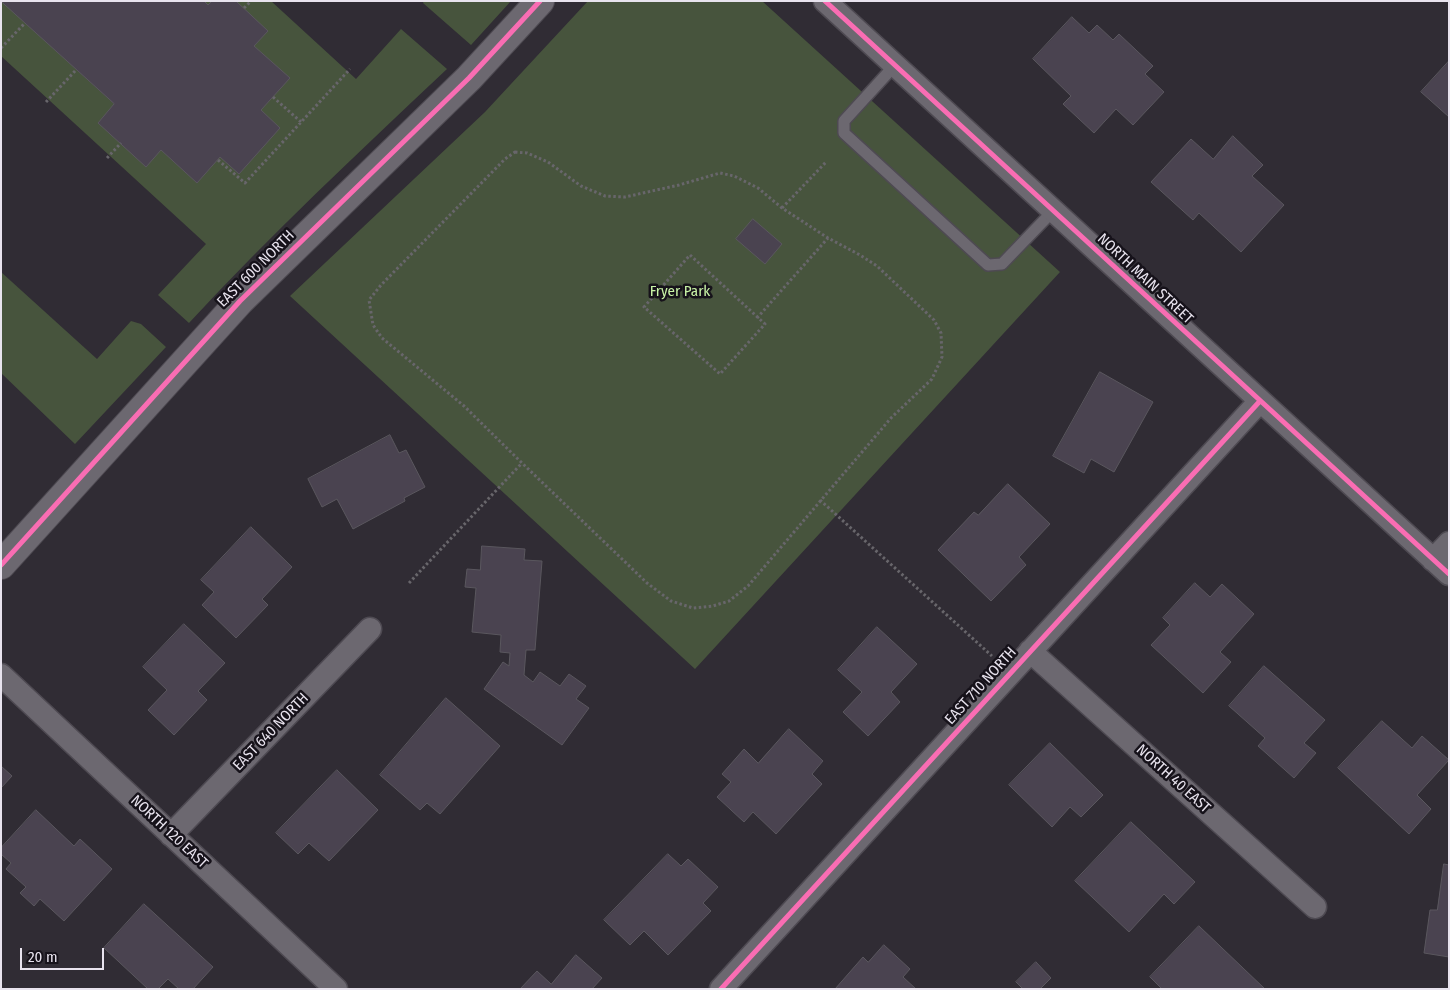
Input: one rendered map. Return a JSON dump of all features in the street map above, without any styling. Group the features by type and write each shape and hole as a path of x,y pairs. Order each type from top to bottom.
{"street":[{"name":"EAST 600 NORTH","path":"1,565 240,301 469,78 540,1"},
{"name":"NORTH MAIN STREET","path":"825,1 1441,567"},
{"name":"EAST 710 NORTH","path":"721,989 1260,401"},
{"path":"1441,567 1449,543"},
{"name":"EAST 640 NORTH","path":"171,835 370,628"},
{"name":"NORTH 40 EAST","path":"1030,651 1315,907"},
{"name":"NORTH 120 EAST","path":"1,675 336,989"}],"lane":[{"path":"895,65 844,121 844,133 988,265 1002,264 1053,211"}],"path":[{"path":"244,8 251,1"},
{"path":"1,48 25,23"},
{"path":"218,160 245,183 350,69"},
{"path":"46,102 76,70"},
{"path":"273,97 301,122"},
{"path":"107,158 121,143"},
{"path":"515,152 527,153 548,162 581,186 605,196 626,197 720,173 734,176 758,188 782,208 828,238 877,266 934,320 941,333 942,357 932,379 891,418 748,586 729,601 713,606 693,608 671,601 648,583 464,406 382,338 373,325 369,300 381,285 515,152"},
{"path":"782,208 827,161"},
{"path":"757,318 828,238"},
{"path":"690,255 757,318 765,324 720,374 644,307 690,255"},
{"path":"408,583 522,463"},
{"path":"820,500 995,659"}],"green space":[{"path":"1,1 271,1 356,79 401,29 447,69 283,225 189,323 158,295 206,244 1,56"},
{"path":"424,1 511,1 471,45 423,3"},
{"name":"Fryer Park","path":"588,1 762,1 1060,272 695,669 290,296 485,112"},
{"path":"1,272 97,359 131,321 141,324 166,347 75,444 1,373"}],"building":[{"path":"1,1 204,1 208,5 212,1 236,1 268,31 254,46 290,78 261,110 280,128 239,174 220,157 197,183 161,150 146,167 98,123 114,104"},
{"path":"1072,17 1089,33 1097,25 1113,40 1119,34 1153,66 1145,74 1164,92 1133,125 1116,109 1094,133 1063,104 1071,96 1033,59"},
{"path":"1449,61 1449,117 1421,92"},
{"path":"1233,136 1263,165 1252,176 1284,205 1241,252 1199,213 1193,220 1151,182 1191,139 1213,159"},
{"path":"753,219 782,244 765,264 736,239"},
{"path":"1100,372 1153,402 1114,472 1091,459 1084,473 1053,456"},
{"path":"390,435 399,453 406,450 425,487 404,498 405,501 353,529 337,499 322,507 308,479"},
{"path":"1008,484 1050,524 1019,557 1026,565 991,601 938,550 974,512 978,515"},
{"path":"251,527 292,567 262,599 268,605 236,638 202,605 214,592 201,580"},
{"path":"482,546 525,549 524,560 542,561 535,650 526,650 524,675 533,682 540,672 560,686 569,674 586,686 576,699 589,708 562,745 484,689 503,662 509,666 510,653 500,652 501,635 472,632 476,588 465,587 467,569 480,570"},
{"path":"1195,583 1210,597 1222,584 1254,614 1220,652 1231,662 1203,693 1151,645 1170,625 1163,618"},
{"path":"184,624 225,663 198,691 207,700 174,735 148,710 167,690 143,667"},
{"path":"877,627 917,664 891,692 900,702 868,736 843,712 862,692 838,670"},
{"path":"1264,666 1325,720 1304,743 1316,753 1294,778 1258,746 1265,738 1229,706"},
{"path":"446,698 500,746 440,814 427,803 420,810 380,775"},
{"path":"1382,721 1412,748 1422,736 1449,760 1417,795 1431,809 1409,834 1338,768"},
{"path":"789,729 823,761 812,774 822,784 776,834 753,812 744,822 717,797 731,782 722,774 744,749 758,763"},
{"path":"1050,743 1103,795 1081,817 1070,807 1052,827 1009,785"},
{"path":"1,766 12,776 1,788"},
{"path":"337,770 378,810 329,861 309,843 298,854 276,833"},
{"path":"36,810 74,846 80,839 112,869 64,921 40,899 34,906 20,893 26,887 6,869 11,863 1,854 1,848"},
{"path":"1131,822 1195,882 1174,904 1164,894 1129,932 1075,881"},
{"path":"668,854 681,866 688,859 718,887 703,903 711,911 668,955 644,931 630,945 604,920"},
{"path":"1444,864 1449,865 1449,957 1424,953 1430,910 1437,910"},
{"path":"144,904 213,967 193,989 179,989 168,979 158,989 148,989 104,948"},
{"path":"1199,926 1265,989 1162,989 1150,977"},
{"path":"884,945 910,969 903,977 916,989 835,989 863,957 868,962"},
{"path":"576,955 602,978 592,989 520,989 537,971 551,984"},
{"path":"1036,962 1051,978 1040,989 1023,989 1016,982"}],"cycle path":[{"path":"1,565 240,301 469,78 540,1"},
{"path":"825,1 1449,574"},
{"path":"721,989 1260,401"}]}
